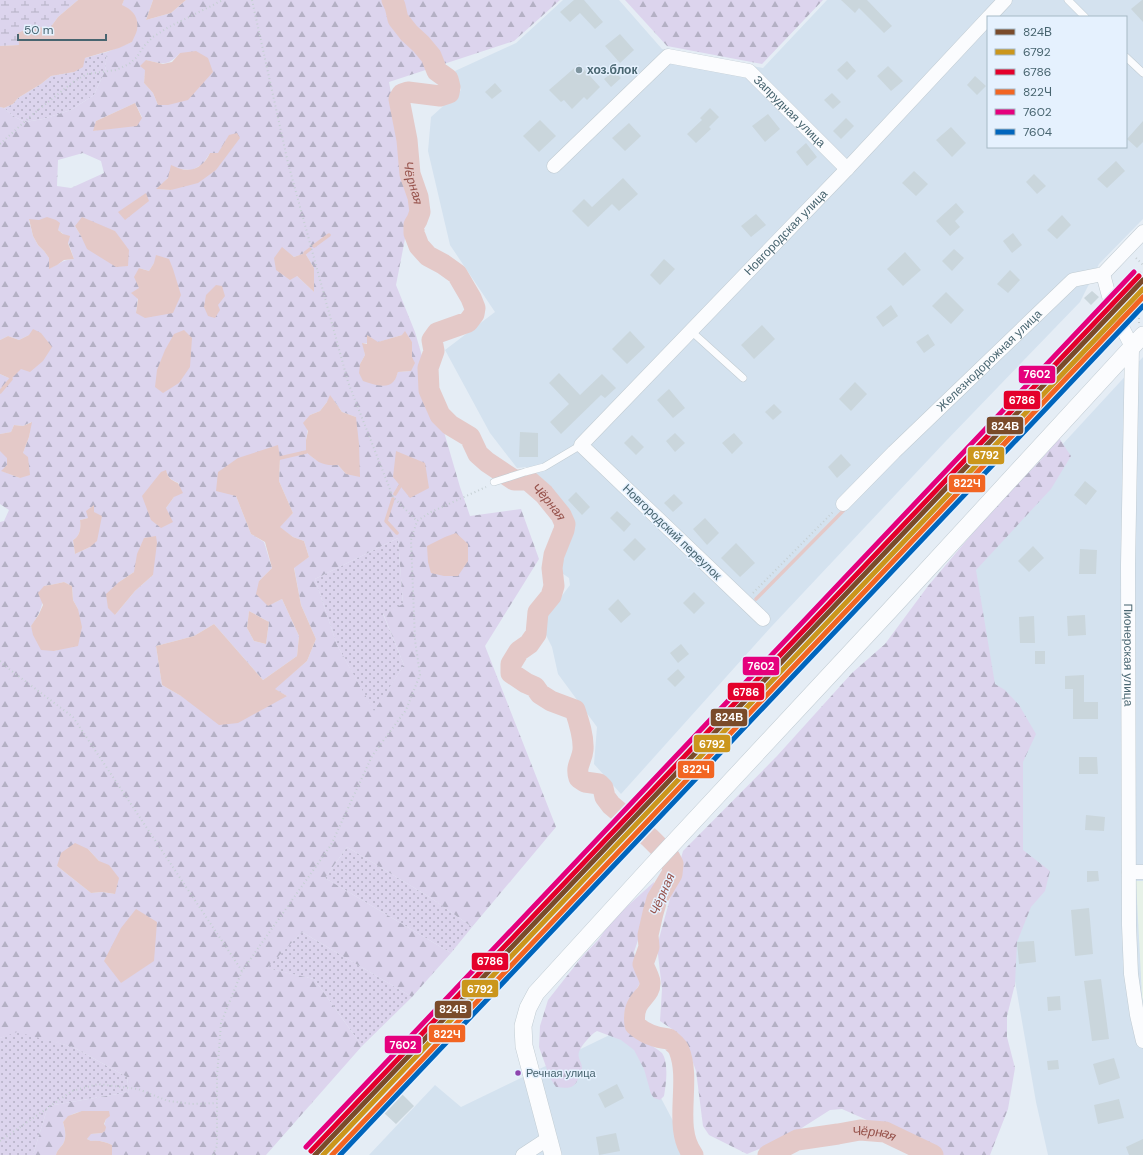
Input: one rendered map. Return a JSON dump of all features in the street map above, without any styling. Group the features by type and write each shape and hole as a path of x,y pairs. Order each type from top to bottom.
{"street":[{"name":"Новгородская улица","path":"990,16 1005,0"},
{"name":"Новгородская улица","path":"581,445 847,169 987,19"},
{"name":"Запрудная улица","path":"554,166 668,56 749,72 847,169"},
{"path":"1103,274 1143,232"},
{"name":"Пионерская улица","path":"1103,274 1113,311 1137,341 1128,565 1136,872 1129,925 1131,974 1137,1015 1143,1041"},
{"name":"Железнодорожная улица","path":"841,503 1073,280 1103,274"},
{"path":"553,1155 524,1046 523,1026 528,1008 536,993 1137,341"},
{"name":"Новгородский переулок","path":"581,445 763,619"},
{"path":"523,1155 549,1138"}],"lane":[{"path":"1068,0 1084,16"},
{"path":"1127,58 1143,73"},
{"path":"691,331 743,378"},
{"path":"494,482 544,467 581,445"}],"path":[{"path":"0,144 32,115 73,82 87,74 116,70 129,64 137,58 144,46 153,37 167,28 223,0"},
{"path":"252,0 288,163 348,382 393,497 417,522"},
{"path":"1134,256 1143,265"},
{"path":"1135,279 1143,270"},
{"path":"1119,284 1139,306 1143,305"},
{"path":"213,1155 217,1146 217,1103 221,1024 242,971 331,845 372,756 406,710 420,675 415,640 411,540 417,522 431,512 494,482"},
{"path":"736,594 752,594 841,503"},
{"path":"0,661 73,718 242,971"},
{"path":"0,1141 72,1091 98,1084 138,1089 168,1101 192,1104 217,1103"}],"shaded area":[{"path":"78,0 124,0 122,5 134,14 137,21 137,30 132,42 119,48 85,58 83,67 74,72 51,76 18,98 13,104 4,108 0,107 0,46 19,45 18,33 31,27 50,28 58,17"},
{"path":"153,0 186,0 171,13 146,20"},
{"path":"563,0 619,0 662,49 763,68 827,0 1143,0 1143,219 1099,264 1080,302 945,442 771,627 621,794 594,764 597,727 558,674 552,647 546,635 545,617 551,607 558,601 570,585 569,578 559,571 560,560 571,539 572,515 558,504 545,481 535,477 526,467 517,468 490,433 445,350 495,312 450,245 428,151 431,117 461,90 455,71 516,43"},
{"path":"196,51 208,58 213,72 188,100 168,105 158,105 153,93 144,83 145,70 140,66 146,60 163,64 172,62 180,53"},
{"path":"135,103 142,118 137,126 93,131 96,121"},
{"path":"237,133 240,138 216,170 198,183 171,190 156,189 168,178 171,165 186,170 194,169 204,162 210,153 218,153 229,135"},
{"path":"146,193 149,201 125,220 118,212"},
{"path":"47,217 60,223 58,230 63,234 70,236 68,243 74,259 64,260 49,269 49,258 38,245 33,236 29,219 39,220"},
{"path":"82,217 115,231 129,250 128,266 116,267 87,249 75,226"},
{"path":"282,247 294,257 305,253 314,268 314,292 297,276 290,280 276,270 274,258"},
{"path":"156,255 169,259 181,295 173,313 145,318 136,313 138,299 131,293 139,288 134,277 139,268 149,271 154,263"},
{"path":"216,285 222,286 225,296 218,305 220,310 215,318 208,316 204,307 206,295"},
{"path":"33,329 41,333 52,347 43,361 30,372 21,369 11,379 0,374 0,340 8,336 19,340 29,335"},
{"path":"184,330 192,338 190,367 179,383 163,393 155,387 157,370 165,350 174,334"},
{"path":"405,331 412,342 412,357 415,363 411,371 398,372 395,380 391,384 383,386 363,381 359,373 360,364 365,355 362,343 367,344 367,335 378,342 402,335"},
{"path":"1143,357 1143,1155 1048,1155 1036,1102 944,573"},
{"path":"330,395 342,412 356,417 360,477 346,474 338,465 320,463 306,452 308,431 303,423 310,415 320,411"},
{"path":"32,422 29,437 23,453 28,457 30,475 20,478 1,471 7,465 7,458 0,451 0,434 11,432 14,425 23,426"},
{"path":"278,445 280,458 279,481 293,513 280,527 293,537 304,541 309,557 294,568 301,605 316,639 307,661 275,689 287,696 238,723 219,725 181,696 162,685 156,646 194,636 214,624 263,680 297,656 299,636 282,599 268,606 256,594 259,581 272,568 265,542 251,534 236,496 216,491 218,472 238,458"},
{"path":"396,451 425,463 429,488 410,498 393,477"},
{"path":"166,470 170,478 178,483 183,493 174,497 166,508 173,522 161,528 151,520 142,496 161,472"},
{"path":"94,505 94,512 102,516 97,541 90,547 75,554 73,540 80,532 80,520 88,518 86,511"},
{"path":"456,533 468,544 468,561 458,576 444,576 431,573 428,562 427,546"},
{"path":"156,536 157,543 153,575 135,591 115,615 108,608 106,594 119,582 134,572 137,554 144,538"},
{"path":"64,582 72,586 73,600 78,609 82,627 78,646 54,651 41,650 33,635 31,626 43,605 38,593 44,586"},
{"path":"249,611 269,622 266,644 254,641 247,628"},
{"path":"75,843 88,849 99,861 109,865 119,878 115,894 102,892 91,893 57,866 61,853"},
{"path":"1136,881 1143,881 1143,1002 1142,996"},
{"path":"136,909 157,922 154,961 121,983 104,961 121,928"},
{"path":"624,1028 691,1155 369,1155 435,1085 461,1107"},
{"path":"82,1111 109,1111 110,1116 106,1119 104,1124 106,1127 105,1131 102,1133 91,1134 87,1139 112,1145 112,1155 56,1155 65,1138 63,1122 68,1116"}],"green space":[{"path":"0,0 78,0 58,17 50,28 31,27 19,45 0,46"},
{"path":"124,0 153,0 146,20 171,13 186,0 560,0 514,41 389,82 411,208 396,285 415,332 460,487 470,516 521,509 539,559 485,646 556,827 472,927 431,898 347,847 325,878 451,953 412,997 302,932 267,968 314,979 362,1046 266,1155 112,1155 112,1145 87,1139 90,1134 102,1133 106,1119 103,1111 81,1112 67,1118 63,1122 65,1138 56,1155 33,1155 48,1106 129,1092 127,1077 73,1047 17,1032 0,1038 0,522 4,521 9,510 0,504 0,450 7,457 7,465 2,471 20,478 23,453 29,437 31,422 23,426 14,425 11,432 0,434 0,374 11,379 29,335 19,340 8,336 0,340 0,107 4,108 13,116 25,122 43,119 71,110 94,95 105,71 107,52 132,42 122,5","holes":["180,53 168,105 158,105 153,93 144,83 146,60 161,63 172,61","135,103 142,117 94,131 96,121","83,153 101,161 104,173 71,188 57,186 58,160","210,153 218,153 171,190 157,189 180,169 192,170 203,164","29,220 48,224 61,232 67,241 74,259 63,261 50,268 49,258 38,245 33,236","75,226 115,231 81,236","282,248 294,257 305,253 314,268 314,292 297,276","154,263 136,313 139,288 139,268 149,271","402,335 412,342 411,371 398,372 394,381 360,364 365,355 363,343 372,343","327,402 335,402 342,412 356,417 346,474 338,465 316,460 306,452 306,440 310,415 320,411","280,458 279,481 293,513 279,527 293,537 304,541 309,557 294,567 301,605 316,639 307,661 274,689 287,696 181,696 162,685 156,646 194,636 214,624 263,680 297,656 299,636 282,599 274,603 259,581 272,568 264,542 251,534 236,496","166,471 170,478 179,483 174,497 166,508","88,518 90,547 75,554 73,540 79,534 80,520","398,538 403,604 383,613 404,665 374,711 337,645 315,579","134,572 153,575 135,591 115,615 119,582","64,582 72,586 73,600 78,609 65,648 54,651 31,627 40,611 44,586","249,611 269,622 266,644 254,641 247,628","88,849 99,861 115,894 102,892 91,893 57,866"]},
{"path":"625,0 823,0 762,64 667,46"},
{"path":"107,52 105,71 94,95 71,110 43,119 25,122 13,116 4,108 13,104 18,98 51,76 74,72 85,58"},
{"path":"1059,438 1071,456 1051,489 976,570 995,684 1005,690 1019,705 1036,734 1023,762 1023,850 1050,871 1045,891 1031,907 1017,942 1015,984 1007,1016 1007,1037 1015,1068 1008,1109 990,1155 937,1155 901,1135 842,1109 830,1110 786,1138 747,1154 709,1135 703,1126 696,1071 689,1051 678,1033 660,1021 662,989 657,946 683,851 777,756 852,673 885,644 928,586 999,502 1040,461"},
{"path":"398,538 403,604 383,614 404,665 374,712 337,645 315,579"},
{"path":"347,847 431,898 472,927 451,953 325,878"},
{"path":"654,882 653,895 634,952 640,983 628,1004 624,1017 627,1024 640,1038 662,1053 666,1062 666,1086 664,1096 660,1100 654,1098 651,1094 644,1069 634,1050 621,1040 597,1031 586,1040 579,1052 582,1068 575,1084 567,1088 556,1087 550,1078 539,1047 540,1026 548,1000 581,958 599,939 611,921"},
{"path":"302,932 412,997 362,1046 314,979 266,968"},
{"path":"17,1031 73,1047 127,1077 129,1092 48,1106 33,1155 0,1155 0,1038"}],"building":[{"path":"574,0 584,0 603,22 595,29 580,13 570,22 560,12"},
{"path":"841,0 867,0 892,26 884,33 859,8 855,13"},
{"path":"1143,0 1143,22 1131,9"},
{"path":"620,34 634,50 620,63 605,46"},
{"path":"847,61 856,71 847,80 837,70"},
{"path":"579,64 600,87 587,100 584,97 572,109 564,100 561,102 549,90"},
{"path":"888,66 903,81 891,91 877,76"},
{"path":"614,71 621,78 611,87 604,79"},
{"path":"975,76 986,86 977,95 967,85"},
{"path":"495,83 502,91 492,99 485,92"},
{"path":"832,93 841,102 833,109 824,100"},
{"path":"710,108 719,117 709,127 711,129 696,143 687,134 702,120 700,118"},
{"path":"768,114 780,129 765,142 752,126"},
{"path":"846,118 854,126 841,139 833,131"},
{"path":"540,120 556,136 539,152 523,136"},
{"path":"1143,121 1143,142 1137,148 1127,139"},
{"path":"629,123 641,136 625,151 612,138"},
{"path":"951,127 966,143 952,157 936,140"},
{"path":"806,143 817,157 807,166 796,152"},
{"path":"1116,161 1125,171 1107,188 1097,179"},
{"path":"914,171 928,184 916,196 902,183"},
{"path":"1034,174 1046,186 1037,194 1026,182"},
{"path":"623,178 638,194 619,211 612,204 588,227 572,211 584,199 592,207"},
{"path":"956,203 964,212 955,221 960,227 950,236 936,221"},
{"path":"756,214 766,225 751,237 741,226"},
{"path":"1062,215 1071,225 1057,239 1047,230"},
{"path":"1013,233 1022,245 1012,253 1003,241"},
{"path":"954,249 964,258 952,271 942,261"},
{"path":"905,252 921,270 903,286 887,269"},
{"path":"664,259 675,269 660,285 650,275"},
{"path":"1010,270 1020,280 1008,293 997,284"},
{"path":"1092,291 1099,297 1091,305 1084,298"},
{"path":"946,292 964,310 951,324 932,306"},
{"path":"891,305 898,316 883,327 876,317"},
{"path":"762,325 775,339 754,359 741,345"},
{"path":"630,331 645,347 627,364 612,349"},
{"path":"928,334 935,345 924,353 916,342"},
{"path":"559,373 580,395 602,374 616,388 605,398 601,395 561,434 550,422 569,404 549,383"},
{"path":"855,382 867,394 851,411 839,399"},
{"path":"669,389 685,408 673,418 657,400"},
{"path":"774,404 782,412 773,420 765,412"},
{"path":"520,432 538,433 538,457 519,457"},
{"path":"675,433 685,443 675,452 666,441"},
{"path":"734,433 743,443 732,454 722,443"},
{"path":"632,435 644,447 636,455 624,443"},
{"path":"841,454 851,465 837,478 828,467"},
{"path":"1085,481 1097,491 1086,505 1074,495"},
{"path":"576,492 590,507 582,515 568,500"},
{"path":"674,494 683,503 673,512 664,503"},
{"path":"617,511 631,524 624,532 610,518"},
{"path":"705,518 719,533 707,545 693,529"},
{"path":"635,538 646,549 634,561 623,550"},
{"path":"736,543 755,563 740,577 721,558"},
{"path":"1033,546 1044,558 1029,572 1018,561"},
{"path":"1080,549 1097,550 1096,574 1079,574"},
{"path":"694,592 705,603 694,614 683,603"},
{"path":"618,599 631,614 621,623 608,609"},
{"path":"1085,615 1086,635 1068,636 1067,616"},
{"path":"1034,616 1035,643 1020,643 1019,617"},
{"path":"681,644 689,654 678,663 670,653"},
{"path":"1035,651 1045,651 1045,664 1035,664"},
{"path":"678,669 685,677 675,687 667,679"},
{"path":"1084,675 1084,702 1098,702 1098,719 1073,719 1073,689 1065,689 1065,676"},
{"path":"1079,757 1097,757 1098,774 1079,774"},
{"path":"1086,815 1105,817 1104,831 1085,830"},
{"path":"1087,871 1098,871 1099,881 1087,882"},
{"path":"1089,908 1093,954 1075,956 1071,910"},
{"path":"1034,941 1036,962 1019,964 1017,942"},
{"path":"1101,979 1109,1039 1092,1041 1084,981"},
{"path":"1060,996 1061,1010 1048,1011 1047,997"},
{"path":"1114,1058 1120,1078 1099,1085 1093,1064"},
{"path":"1058,1060 1059,1069 1048,1070 1047,1061"},
{"path":"617,1084 624,1098 605,1108 598,1094"},
{"path":"402,1094 414,1106 396,1124 384,1113"},
{"path":"1119,1099 1124,1118 1098,1124 1094,1105"},
{"path":"616,1133 620,1151 599,1155 596,1137"},
{"path":"1143,1139 1143,1155 1129,1155 1126,1147"}],"waterway":[{"name":"Чёрная","path":"392,0 398,19 431,56 437,71 448,79 450,87 449,93 440,96 408,92 402,94 399,99 407,140 410,174 418,197 420,212 414,225 414,233 419,246 428,256 457,274 475,308 474,314 468,322 437,333 432,340 434,351 428,368 429,390 440,415 450,425 470,437 478,454 487,462 514,480 528,480 544,494 561,515 565,524 554,555 552,568 554,586 551,596 538,612 536,634 529,644 519,651 511,664 511,673 535,687 540,694 551,701 575,710 583,740 583,750 578,770 579,778 585,782 599,784 603,788 605,797 611,805 650,838 670,858 673,864 672,874 657,899 653,913 648,935 649,947 643,964 650,982 650,986 637,1006 634,1020 635,1025 646,1033 655,1037 669,1039 678,1049 684,1076 684,1131 687,1144 693,1155"},
{"path":"314,246 329,235"},
{"path":"305,253 310,249"},
{"path":"0,392 11,379"},
{"path":"280,458 306,452"},
{"path":"395,494 400,486"},
{"path":"393,499 386,521 397,533"},
{"path":"756,599 845,509"},
{"name":"Чёрная","path":"768,1155 797,1140 860,1130 885,1132 933,1155"}],"transit line":[{"name":"7602","path":"306,1147 1134,272"},
{"name":"6786","path":"311,1151 1139,276"},
{"name":"824В","path":"315,1155 1143,280"},
{"name":"6792","path":"323,1155 1143,289"},
{"name":"822Ч","path":"332,1155 1143,297"},
{"name":"7604","path":"340,1155 1143,306"}],"place":[{"name":"хоз.блок","path":"579,70"},
{"name":"Речная улица","path":"518,1073"}]}
